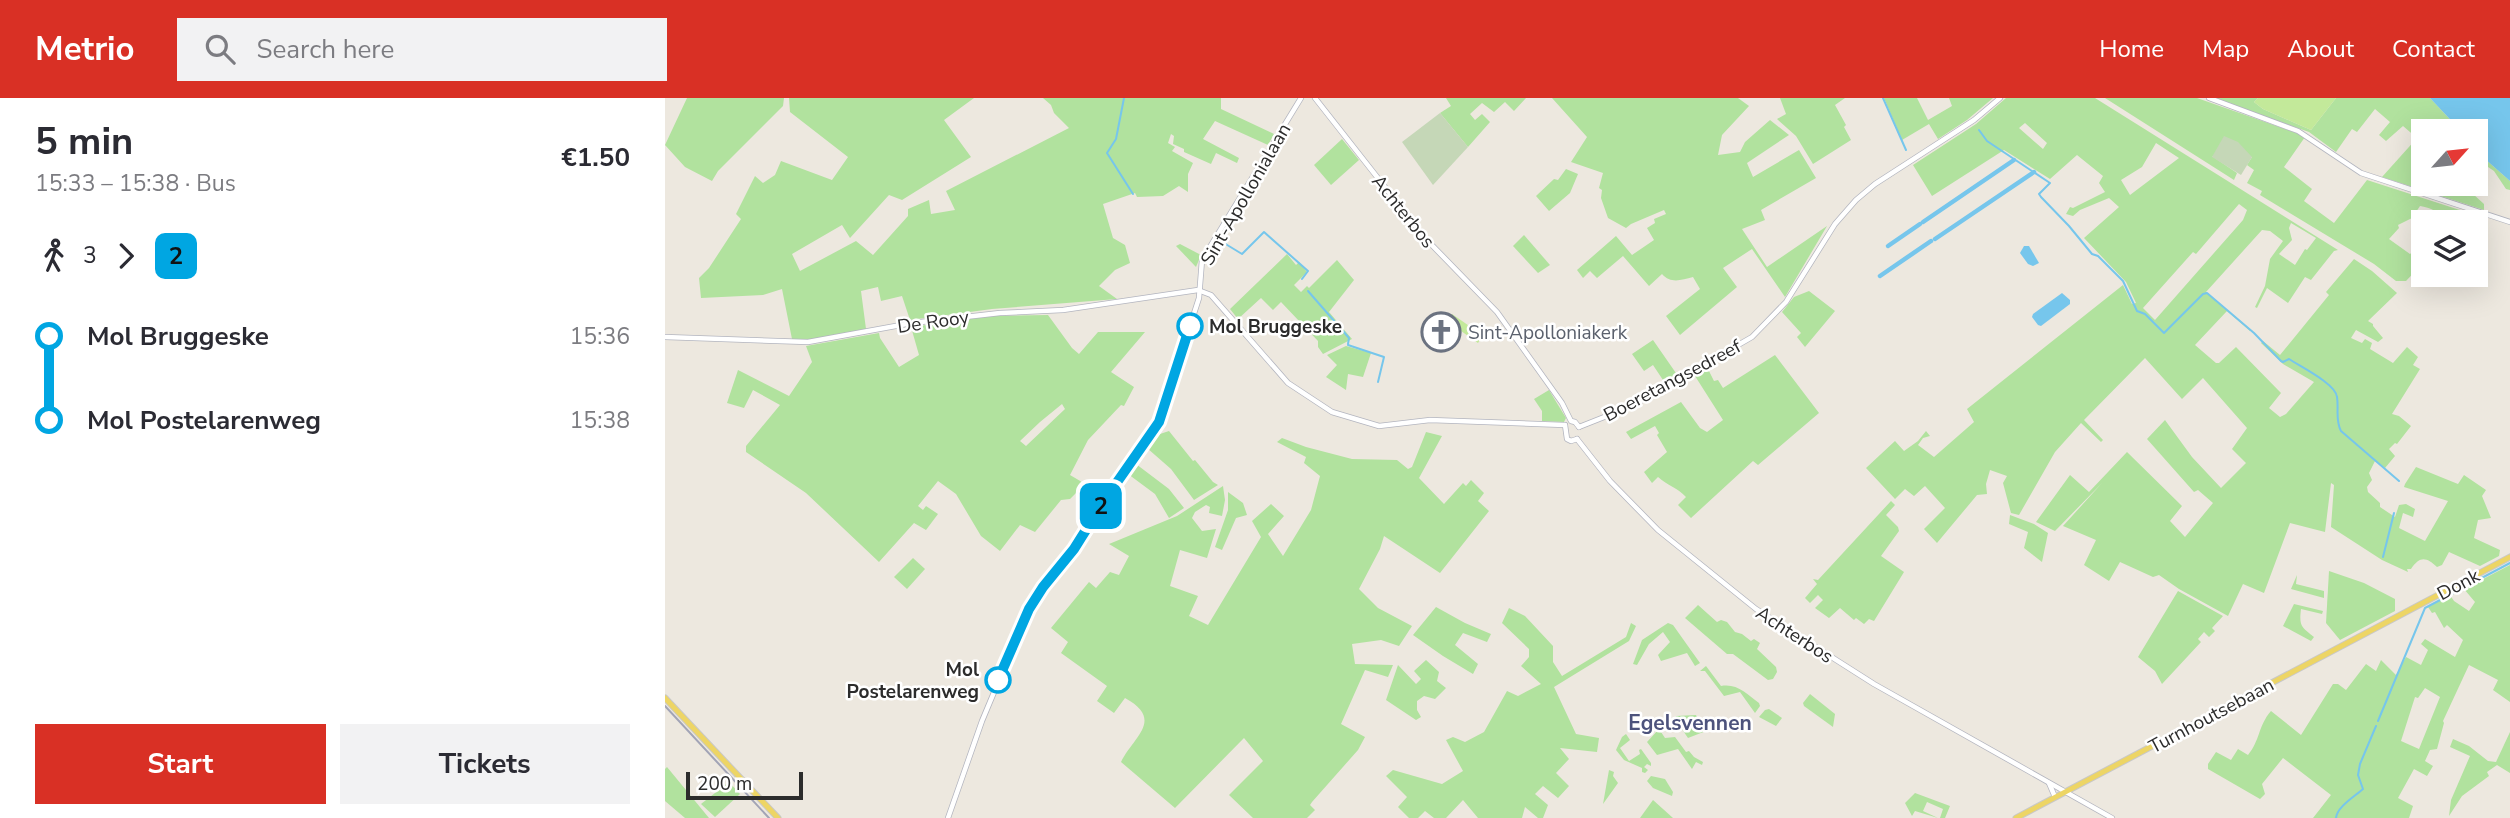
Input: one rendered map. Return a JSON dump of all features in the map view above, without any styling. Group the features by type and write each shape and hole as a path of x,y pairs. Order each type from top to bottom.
{"main road":[{"name":"Donk","path":"2406,612 2510,557"},
{"name":"Turnhoutsebaan","path":"2016,818 2406,612"},
{"path":"665,698 778,818"}],"street":[{"name":"Sint-Apollonialaan","path":"948,818 989,704 1029,609 1074,549 1159,422 1200,290 1202,260 1301,98"},
{"name":"Achterbos","path":"1315,98 1425,238 1497,312 1562,403 1568,423 1567,439 1577,439 1610,481 1658,530 1756,610 1874,684 2112,818"},
{"name":"Boeretangsedreef","path":"1579,427 1632,406 1752,337 1786,302 1828,234 1856,200 1875,184 1974,120 2000,98"},
{"path":"2209,98 2298,131 2361,173 2510,222"},
{"name":"De Rooy","path":"665,337 822,341 928,320 1063,310 1200,290"},
{"path":"1200,290 1211,295 1288,383 1323,408 1374,426 1448,421 1568,423"},
{"name":"Achterbos","path":"1568,423 1575,422 1579,427"},
{"path":"1577,439 1579,427"},
{"path":"2049,782 2055,797"},
{"path":"2075,786 2082,801"}],"green space":[{"path":"687,98 784,98 783,106 718,171 712,181 685,167 665,145"},
{"path":"789,98 974,98 944,120 971,157 902,200 889,195 850,238 842,225 792,254 800,271 856,241 873,255 908,216 908,209 929,200 931,214 955,210 946,191 1069,128 1043,98 1221,98 1221,109 1274,134 1268,145 1215,121 1203,139 1239,158 1237,163 1216,153 1211,164 1173,144 1174,136 1171,134 1168,143 1175,147 1172,151 1193,163 1188,174 1188,192 1179,186 1163,196 1137,197 1135,193 1103,204 1113,238 1125,245 1130,263 1115,270 1099,286 1117,299 992,309 910,320 902,296 881,301 878,287 861,291 866,329 812,339 792,339 782,289 763,295 701,298 699,278 709,268 741,219 736,214 755,176 763,183 775,175 781,161 832,180 848,157 790,112"},
{"path":"1446,98 1526,98 1514,111 1505,102 1494,112 1482,103 1470,114 1475,120 1482,114 1490,122 1468,147 1440,113 1451,106"},
{"path":"1552,98 1738,98 1749,106 1722,135 1718,155 1740,152 1745,142 1770,120 1789,135 1747,163 1753,177 1799,150 1816,178 1761,210 1765,220 1742,229 1767,267 1827,226 1785,297 1752,249 1723,268 1737,287 1680,335 1666,316 1700,289 1693,277 1673,280 1662,274 1649,286 1623,256 1597,278 1590,271 1583,278 1577,270 1616,236 1632,255 1654,240 1647,228 1655,223 1654,219 1666,214 1664,210 1626,228 1608,218 1601,198 1602,190 1599,188 1603,173 1571,162 1587,137"},
{"path":"1780,98 1845,98 1835,105 1851,140 1813,164 1796,136 1777,119 1786,114"},
{"path":"1884,98 1917,98 1928,120 1952,106 1949,98 1993,98 1938,139 1929,124 1902,140"},
{"path":"2006,98 2095,98 2338,250 2334,251 2311,280 2305,277 2288,303 2267,288 2257,308 2255,307 2265,286 2270,259 2283,241 2270,231 2262,230 2206,292 2251,330 2227,311 2195,345 2216,363 2236,347 2281,393 2269,408 2280,417 2286,414 2314,382 2283,364 2261,343 2263,341 2280,355 2329,295 2326,292 2354,259 2372,271 2397,293 2368,321 2383,338 2378,342 2356,330 2351,338 2362,343 2365,339 2372,343 2370,349 2393,363 2407,347 2418,357 2413,365 2420,369 2392,414 2411,426 2397,444 2389,449 2395,456 2385,468 2375,461 2369,473 2372,480 2367,487 2368,492 2380,503 2380,507 2395,517 2399,505 2406,504 2415,509 2413,517 2403,513 2399,528 2425,541 2448,501 2404,487 2405,484 2416,467 2458,484 2464,475 2486,490 2482,496 2491,518 2478,520 2474,538 2500,550 2499,556 2480,566 2449,552 2442,565 2437,567 2423,559 2411,569 2407,569 2408,572 2382,560 2331,527 2334,485 2331,483 2325,532 2290,523 2264,593 2243,584 2228,616 2159,575 2153,577 2120,562 2109,581 2084,565 2096,540 2063,526 2102,483 2055,531 2036,522 2070,475 2089,492 2127,452 2182,506 2170,521 2185,537 2213,503 2198,490 2194,492 2147,439 2165,420 2192,457 2221,488 2246,463 2232,449 2247,428 2203,378 2182,399 2145,358 2084,420 2103,440 2101,442 2081,423 2055,452 2019,515 2011,513 2003,483 2007,476 1990,470 1986,484 1987,494 1977,495 1937,543 1924,529 1945,508 1925,486 1914,496 1905,489 1895,499 1866,468 1895,441 1904,451 1926,431 1930,436 1923,438 1918,445 1934,457 1974,422 1967,409 2123,285 2132,304 2136,303 2126,282 2084,238 2119,207 2109,198 2080,210 2073,216 2066,214 2070,207 2073,208 2105,192 2099,183 2103,176 2077,155 2050,179 2004,150 1932,196 1913,165 1976,124","holes":["2025,123 2047,143 2043,149 2019,128","2156,143 2179,158 2130,195 2121,180 2142,167","2239,204 2247,210 2243,220 2155,320 2143,308 2193,252 2196,254","2291,223 2316,238 2295,265 2279,254 2292,240 2289,228"]},
{"path":"2105,98 2197,98 2302,135 2305,137 2284,167 2312,189 2304,201 2334,223 2367,180 2460,210 2432,210 2420,206 2417,210 2411,210 2411,218 2398,225 2399,228 2389,239 2411,253 2411,276 2406,281 2396,281 2374,264 2260,195 2262,191 2247,183 2254,170 2247,165 2252,157 2212,156 2237,173 2234,180"},
{"path":"2211,98 2258,98 2254,102 2263,109 2311,130 2336,98 2430,98 2450,119 2411,119 2411,133 2403,126 2386,141 2379,135 2390,122 2375,109 2357,132 2352,129 2336,152 2309,132"},
{"path":"2258,98 2336,98 2311,130 2263,109 2254,102"},
{"path":"1440,113 1468,147 1433,185 1402,142"},
{"path":"2224,136 2238,142 2252,157 2241,175 2212,157"},
{"path":"1342,139 1359,160 1331,185 1314,165"},
{"path":"2411,145 2411,186 2382,177"},
{"path":"2489,162 2510,181 2510,190 2506,189 2489,168"},
{"path":"1566,169 1578,174 1570,193 1549,211 1536,196 1554,179 1558,180"},
{"path":"2441,196 2475,196 2484,204 2484,210"},
{"path":"1524,235 1550,265 1538,273 1513,246"},
{"path":"1180,244 1201,255 1196,267 1176,246"},
{"path":"1287,254 1296,265 1299,262 1307,272 1294,285 1301,292 1307,286 1309,288 1337,260 1354,280 1329,312 1352,339 1323,354 1318,347 1318,341 1281,302 1273,310 1261,298 1238,319 1230,309"},
{"path":"1809,291 1835,311 1805,347 1797,337 1801,333 1782,312 1794,297"},
{"path":"1452,314 1475,330 1479,325 1486,330 1478,343 1447,321"},
{"path":"1048,315 1079,354 1098,332 1145,332 1111,372 1134,387 1124,406 1121,405 1088,440 1070,475 1104,495 1100,500 1079,490 1070,499 1061,500 1035,532 1020,525 1000,551 981,536 956,494 938,481 918,506 923,510 926,506 938,514 926,530 914,523 879,562 806,493 746,452 746,446 780,405 753,390 744,408 727,403 738,370 789,396 812,362 806,346 879,333 899,367 919,355 911,327 991,316","holes":["1062,404 1065,409 1026,446 1020,441"]},
{"path":"1653,340 1678,376 1665,383 1653,365 1644,371 1632,354"},
{"path":"1346,346 1371,353 1363,377 1348,374 1346,390 1326,377 1337,365 1327,355"},
{"path":"1775,355 1819,413 1758,465 1753,461 1691,518 1678,505 1686,497 1683,494 1658,477 1652,483 1644,472 1667,452 1655,426 1631,439 1626,432 1681,402 1700,428 1707,432 1723,420 1695,376 1708,369 1714,381 1718,380 1723,388"},
{"path":"1549,390 1566,418 1564,422 1542,421 1542,411 1534,399"},
{"path":"1169,431 1193,461 1195,460 1218,485 1194,500 1171,469 1147,448 1157,435"},
{"path":"1426,432 1442,436 1419,478 1444,504 1463,483 1466,486 1471,480 1484,493 1478,501 1489,511 1440,573 1384,536 1359,589 1378,608 1412,626 1399,646 1381,640 1352,644 1355,664 1393,665 1388,677 1365,670 1341,724 1365,737 1358,750 1312,802 1310,805 1315,810 1307,818 1253,818 1229,795 1263,761 1244,738 1175,808 1121,762 1142,729 1143,714 1125,698 1114,713 1097,701 1107,686 1061,653 1068,642 1051,628 1089,582 1096,588 1110,572 1119,575 1129,556 1109,544 1177,516 1223,486 1225,500 1222,516 1209,513 1210,507 1206,505 1195,512 1192,518 1202,531 1216,529 1207,558 1180,550 1170,586 1198,596 1189,616 1208,625 1261,537 1252,521 1271,504 1284,516 1268,534 1283,556 1311,510 1320,476 1304,463 1306,457 1277,442 1282,438 1352,459 1397,460 1408,469 1412,467"},
{"path":"1136,464 1169,489 1184,508 1169,518 1155,494 1128,474"},
{"path":"1228,492 1243,503 1247,515 1236,518 1222,550 1215,547 1228,510"},
{"path":"1891,501 1895,505 1886,515 1899,531 1881,556 1904,572 1874,621 1869,619 1864,624 1856,618 1854,620 1840,608 1829,618 1815,608 1823,600 1818,595 1810,603 1805,598 1817,584 1813,579 1818,580"},
{"path":"2010,515 2034,524 2048,533 2042,562 2024,548 2028,532 2009,524"},
{"path":"913,558 925,569 907,589 894,577"},
{"path":"2510,565 2510,702 2493,690 2498,680 2469,665 2443,721 2437,749 2430,750 2425,761 2433,766 2427,776 2414,769 2398,798 2413,806 2409,818 2313,818 2331,795 2283,758 2262,784 2265,794 2260,799 2208,769 2208,764 2216,752 2231,760 2238,749 2248,755 2271,711 2301,735 2333,684 2346,690 2366,664 2376,671 2381,660 2396,675 2406,657 2421,665 2428,650 2421,644 2425,639 2455,657 2463,640 2447,625 2444,628 2435,612 2432,613 2428,607 2450,595 2469,611 2475,602 2464,589","holes":["2425,688 2440,697 2419,749 2401,741 2415,697 2418,698"]},
{"path":"2329,571 2364,583 2395,599 2395,611 2340,640 2326,623"},
{"path":"2297,575 2296,584 2324,591 2324,598 2291,589"},
{"path":"2178,591 2223,616 2212,628 2215,631 2209,637 2204,632 2198,639 2201,642 2162,684 2155,671 2138,657"},
{"path":"2294,604 2323,611 2322,614 2301,609 2301,623 2314,637 2311,641 2283,626"},
{"path":"1698,605 1717,622 1727,622 1735,632 1760,643 1757,649 1776,667 1777,672 1773,679 1768,680 1733,654 1727,654 1685,618"},
{"path":"1436,607 1491,634 1487,642 1463,633 1455,645 1478,664 1473,674 1413,635"},
{"path":"1509,608 1525,616 1553,646 1553,662 1562,676 1626,637 1631,623 1636,626 1629,641 1554,687 1576,734 1599,738 1597,752 1560,748 1569,759 1556,773 1569,786 1558,798 1543,786 1535,794 1548,805 1543,818 1538,818 1525,807 1522,818 1478,818 1463,800 1446,818 1434,818 1425,811 1418,818 1409,818 1398,807 1407,797 1386,776 1393,770 1442,784 1463,771 1446,740 1453,737 1465,742 1484,732 1507,691 1518,696 1541,684 1521,666 1529,657 1529,649 1502,623"},
{"path":"1668,623 1673,625 1700,663 1695,666 1687,653 1661,661 1658,655 1670,642 1663,632 1649,644 1637,665 1633,664 1642,640"},
{"path":"1426,660 1439,672 1437,681 1446,688 1435,699 1424,696 1417,701 1417,710 1421,717 1416,720 1386,700 1398,665 1416,684 1421,679 1414,671"},
{"path":"1706,666 1721,686 1737,688 1759,703 1755,713 1740,692 1724,696 1705,671 1700,671"},
{"path":"1810,694 1835,714 1833,727 1804,706 1803,703"},
{"path":"1769,709 1782,718 1776,726 1759,717"},
{"path":"1696,715 1696,721 1706,731 1688,738 1675,719 1676,716"},
{"path":"1659,729 1665,738 1675,737 1686,752 1689,751 1703,762 1702,765 1696,762 1692,769 1678,749 1657,755 1647,742"},
{"path":"2510,732 2510,773 2497,765 2487,772 2489,776 2462,796 2449,816 2451,800 2470,756 2450,747 2453,739 2469,746 2488,761 2496,762"},
{"path":"1626,734 1630,740 1620,748 1629,761 1640,754 1641,749 1651,763 1651,766 1647,764 1644,767 1648,770 1645,773 1642,768 1624,760 1616,750"},
{"path":"667,767 709,818 685,818 665,801"},
{"path":"1609,770 1614,772 1613,776 1618,783 1603,804"},
{"path":"1651,776 1665,779 1673,792 1672,796 1653,788 1647,781"},
{"path":"729,782 740,794 715,817 701,804"},
{"path":"1915,793 1950,806 1945,818 1940,818 1943,809 1927,802 1923,811 1938,818 1915,811 1912,816 1905,803"},
{"path":"1653,800 1673,818 1640,818"}],"water":[{"path":"2430,98 2510,98 2510,181 2489,162 2489,119 2450,119"},
{"path":"2024,246 2029,246 2039,263 2033,266 2028,264 2020,253"},
{"path":"2062,293 2070,300 2070,304 2041,326 2038,325 2032,317 2033,314"}],"waterway":[{"path":"1124,98 1116,139 1107,153 1133,194"},
{"path":"1883,98 1906,150"},
{"path":"1979,130 1987,141 2050,183 2039,194 2041,197 2092,254 2098,256 2123,281 2137,311 2145,314 2164,333 2207,293 2254,333 2281,361 2289,359 2331,387 2337,397 2341,431 2399,481"},
{"path":"1923,222 2014,160"},
{"path":"1935,239 2034,172"},
{"path":"1888,246 1920,224"},
{"path":"1219,240 1242,254 1264,232 1308,271 1302,279"},
{"path":"1880,276 1931,241"},
{"path":"1308,291 1349,338 1348,344"},
{"path":"1348,345 1384,357 1378,382"},
{"path":"2383,557 2394,513"},
{"path":"2378,721 2425,608 2510,563"},
{"path":"2336,818 2343,806 2363,789 2358,775 2360,764 2376,726"}],"railway":[{"path":"665,706 769,818"}],"bus line":[{"name":"2","path":"998,680 1029,609 1153,434 1167,402 1190,326"}],"place":[{"name":"Mol Bruggeske","path":"1190,326"},
{"name":"Sint-Apolloniakerk","path":"1441,332"},
{"name":"Mol Postelarenweg","path":"998,680"}],"district":[{"name":"Egelsvennen","path":"1690,723"}]}
